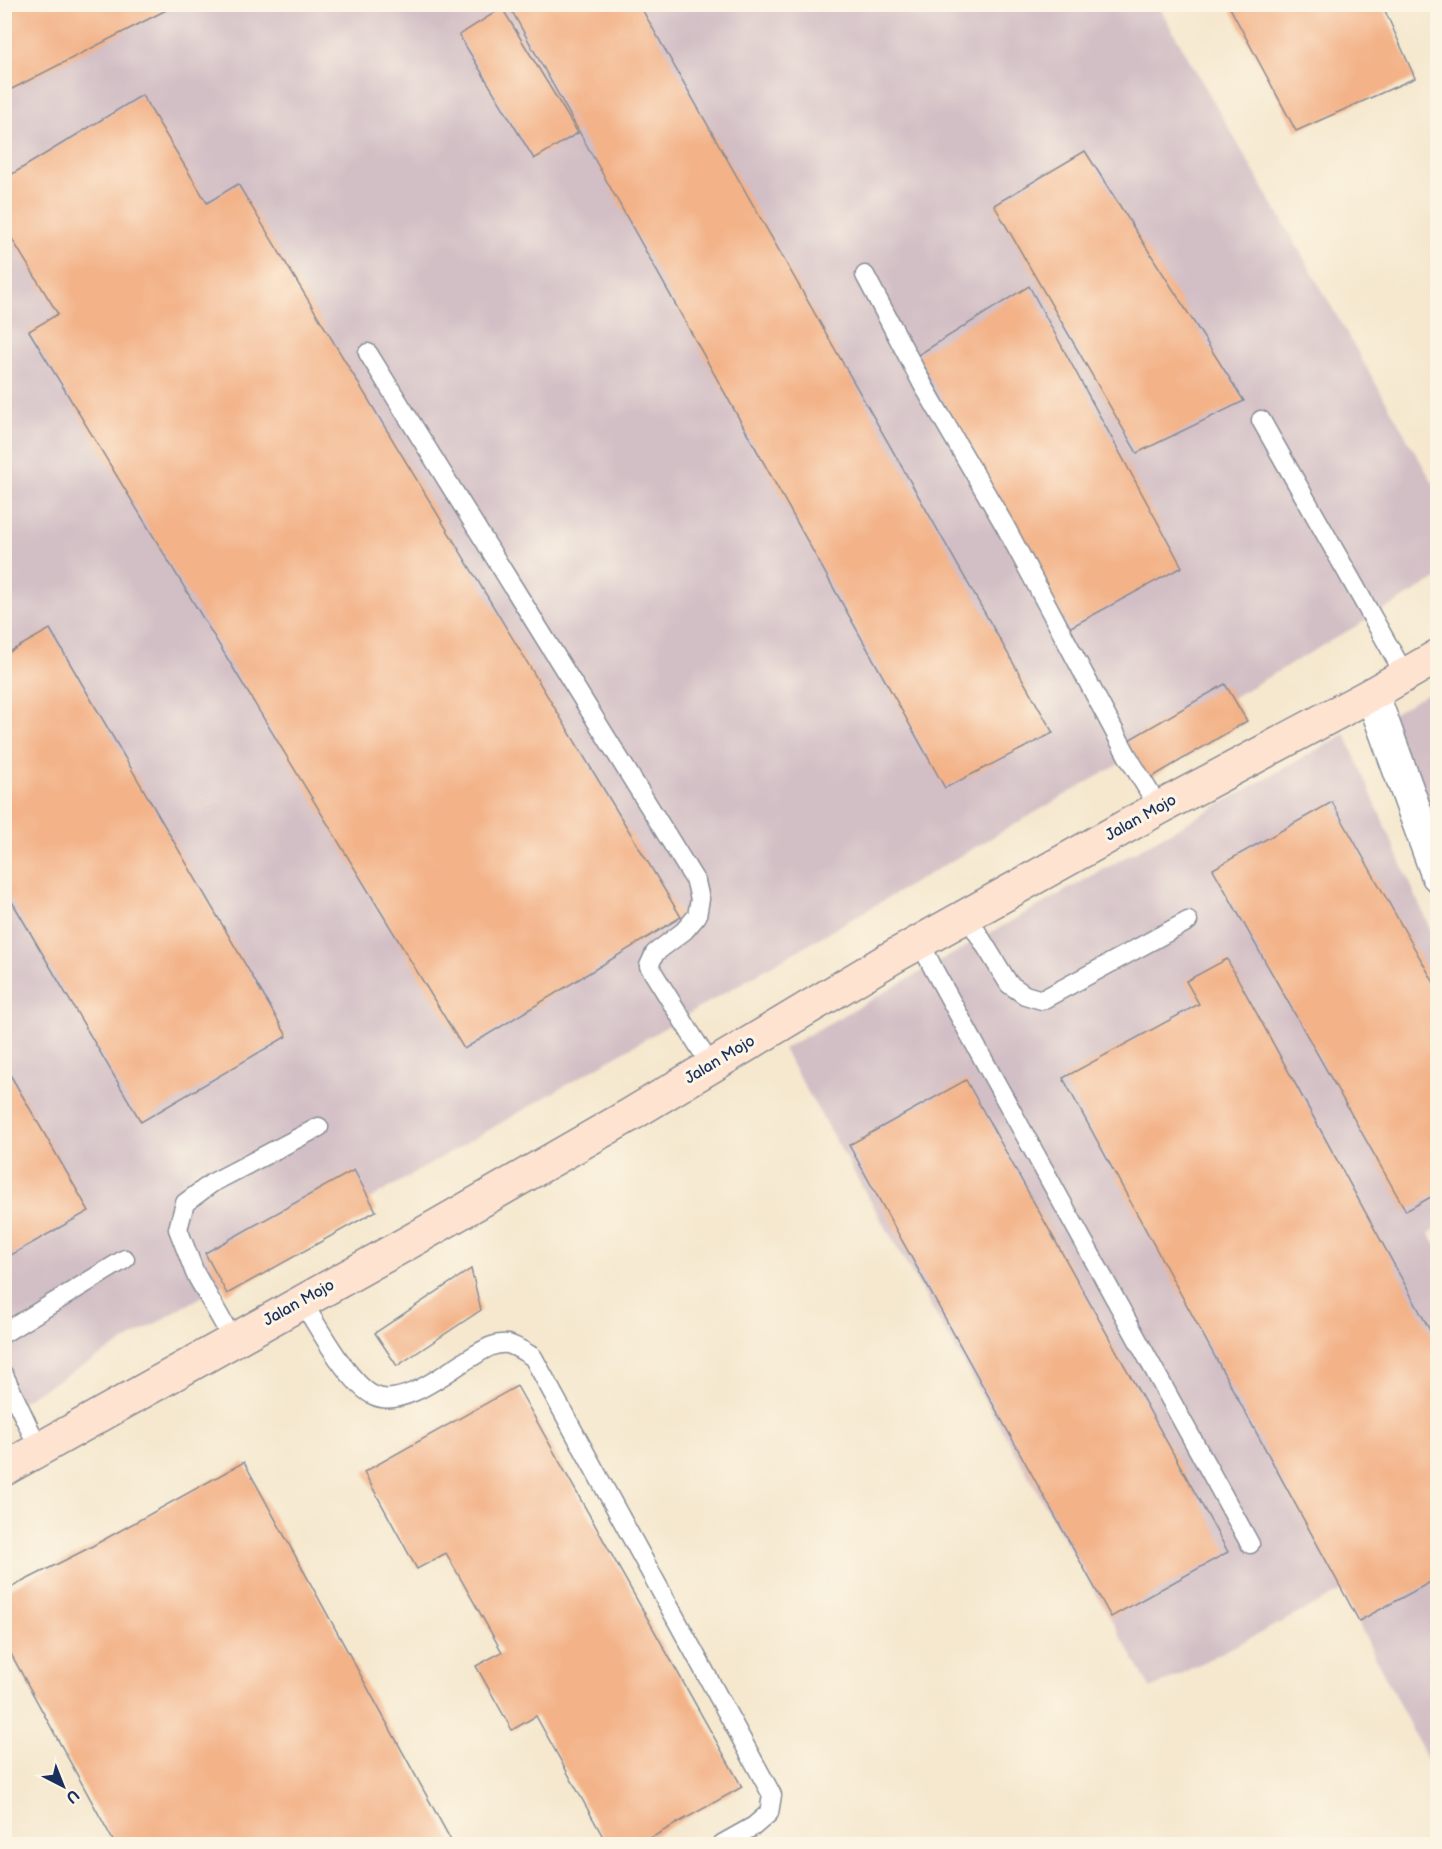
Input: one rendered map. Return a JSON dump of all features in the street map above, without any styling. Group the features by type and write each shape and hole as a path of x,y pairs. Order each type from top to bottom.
{"street":[{"name":"Jalan Mojo","path":"4,1469 460,1212 920,942 1159,808 1428,665"},
{"path":"1372,694 1437,875"}],"lane":[{"path":"865,275 923,385 1005,526 1127,755 1159,808"},
{"path":"369,352 696,882 700,899 697,916 684,931 656,953 650,966 711,1066"},
{"path":"1262,420 1428,665"},
{"path":"967,916 1009,984 1025,995 1042,1000 1188,921"},
{"path":"920,942 1250,1544"},
{"path":"233,1340 195,1273 178,1229 185,1203 212,1183 319,1127"},
{"path":"4,1333 124,1259"},
{"path":"302,1301 334,1353 355,1381 374,1396 391,1400 414,1392 490,1345 509,1344 533,1357 772,1795 769,1813 754,1826 722,1845"},
{"path":"4,1375 39,1449"}],"shaded area":[{"path":"5,5 1158,5 1437,490 1437,579 5,1411"},
{"path":"1437,688 1437,860 1382,720"},
{"path":"1345,734 1437,945 1438,1226 1429,1234 1438,1248 1437,1779 1342,1591 1151,1689 783,1049"}],"building":[{"path":"508,4 639,4 1053,733 945,788"},
{"path":"1228,4 1382,4 1415,78 1296,131"},
{"path":"4,5 176,5 4,93"},
{"path":"502,8 578,133 534,159 459,35"},
{"path":"142,95 207,203 238,184 681,917 464,1049 29,331 58,314 4,226 4,179"},
{"path":"1085,151 1244,401 1137,453 994,205"},
{"path":"1029,286 1182,567 1069,628 918,355"},
{"path":"50,629 287,1036 141,1122 4,888 4,655"},
{"path":"1225,684 1247,721 1149,779 1127,741"},
{"path":"1332,802 1438,990 1438,1193 1406,1211 1213,869"},
{"path":"1227,959 1438,1345 1438,1578 1359,1621 1063,1078 1199,1004 1186,981"},
{"path":"4,1064 89,1211 4,1259"},
{"path":"966,1080 1228,1552 1111,1617 849,1145"},
{"path":"354,1170 376,1211 227,1294 205,1253"},
{"path":"471,1269 481,1310 397,1366 375,1333"},
{"path":"517,1386 742,1787 640,1844 607,1844 536,1716 512,1730 476,1666 502,1652 446,1553 417,1569 364,1472"},
{"path":"244,1462 453,1844 115,1844 4,1641 4,1591 87,1549"}]}
